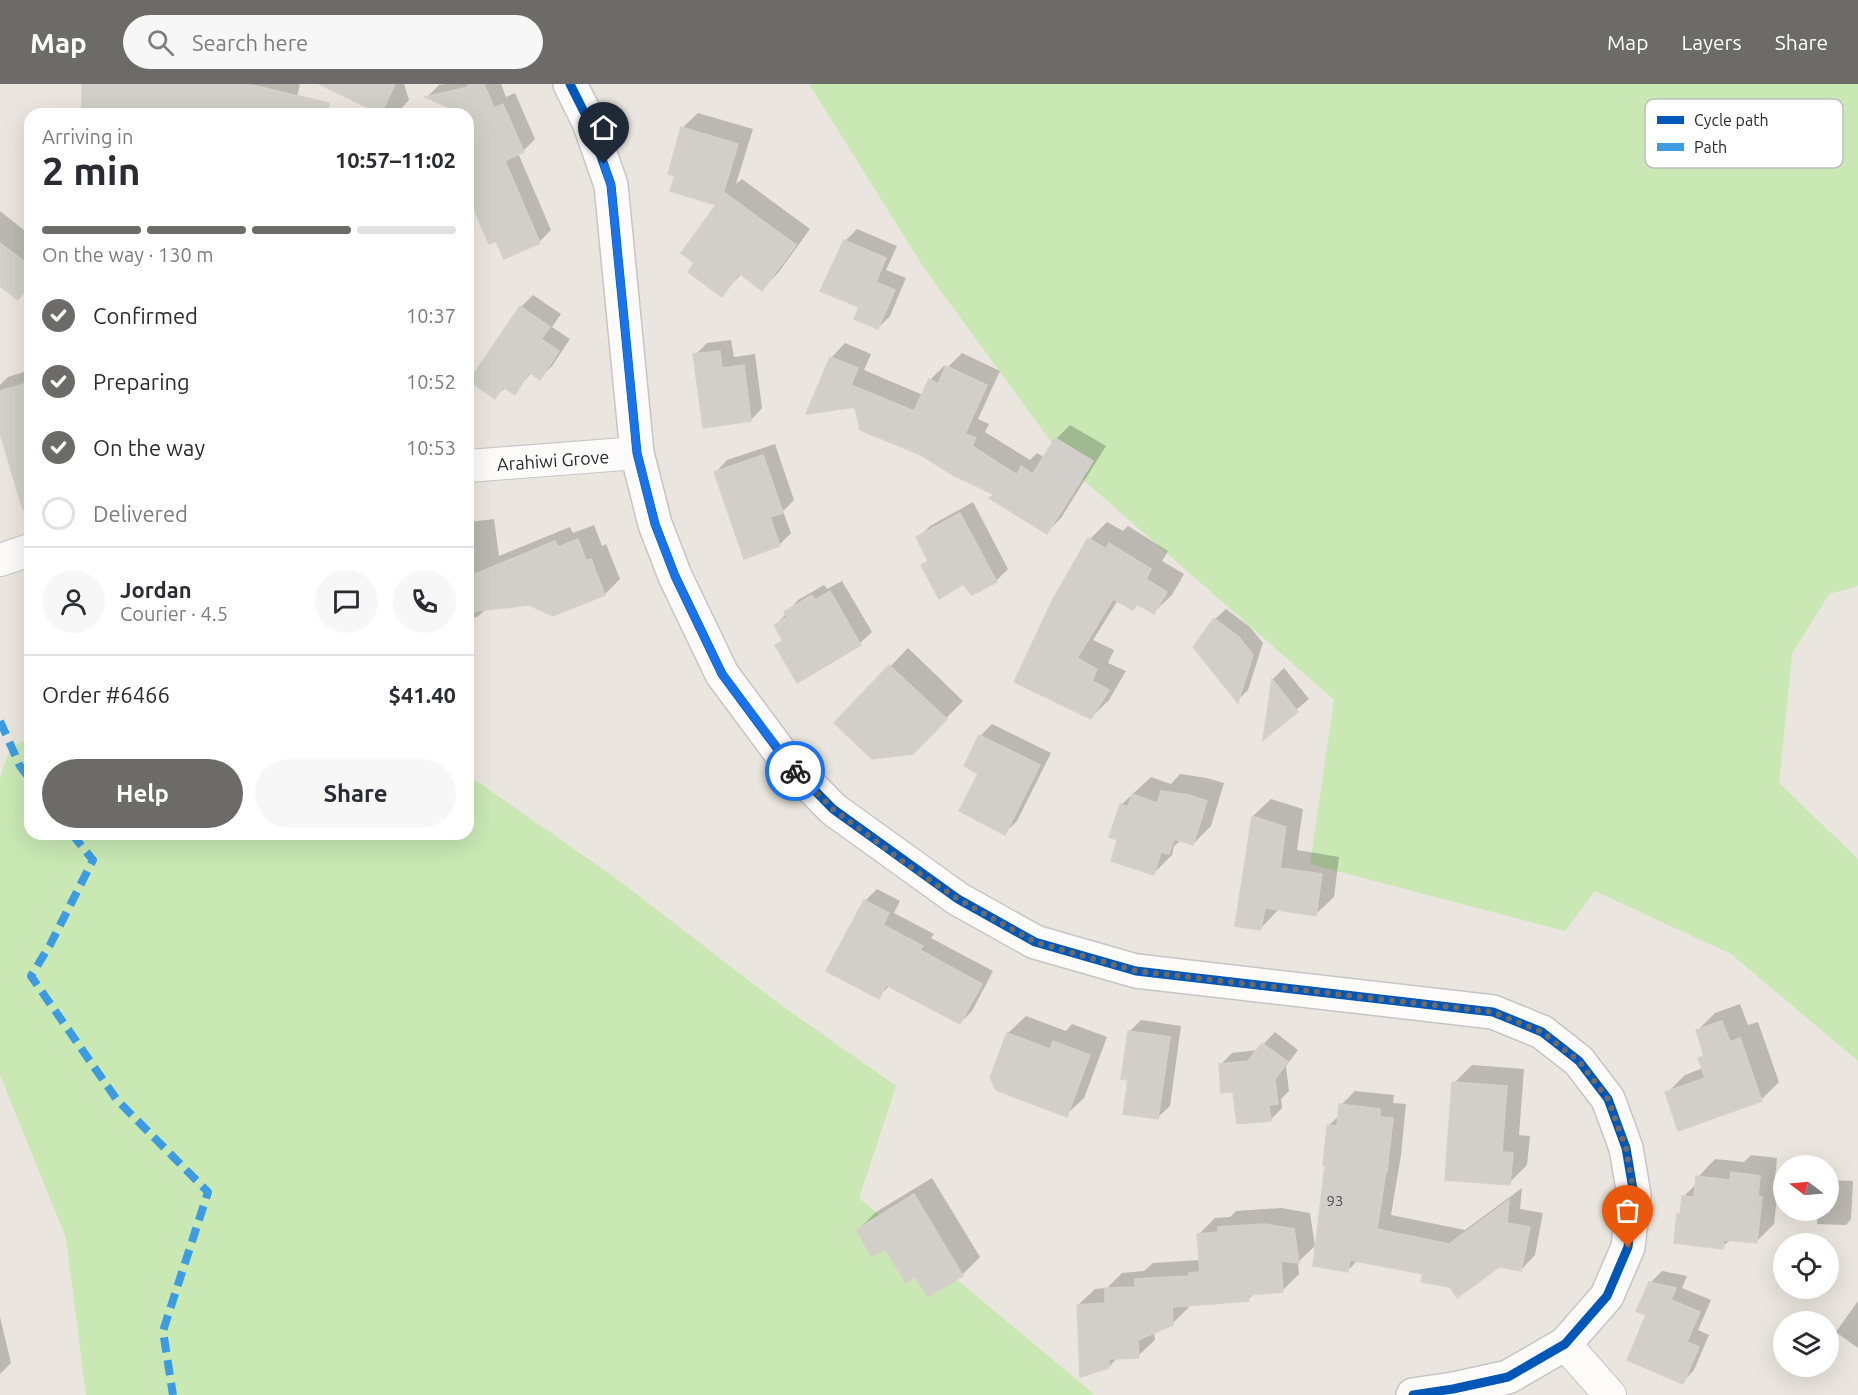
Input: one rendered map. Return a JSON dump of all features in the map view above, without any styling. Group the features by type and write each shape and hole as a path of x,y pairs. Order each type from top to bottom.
{"street":[{"path":"570,84 589,122 611,185 637,453 655,524 675,576 722,674 788,763 833,809 909,866 958,899 1035,942 1136,971 1493,1012 1542,1032 1579,1061 1608,1099 1626,1148 1634,1195 1628,1247 1607,1296 1565,1344 1508,1377 1413,1395"},
{"name":"Arahiwi Grove","path":"474,466 637,453"},
{"path":"0,560 24,552"},
{"path":"1565,1344 1610,1395"}],"green space":[{"path":"809,84 1858,84 1858,586 1829,594 1792,654 1779,783 1858,859 1858,1061 1731,954 1595,891 1565,931 1310,864 1334,700 1071,469 924,268"},
{"path":"24,741 24,840 474,840 474,779 617,879 774,1000 896,1086 859,1198 1095,1395 86,1395 66,1238 0,1075 0,778 11,747"}],"building":[{"path":"82,84 247,84 329,103 329,108 82,108"},
{"path":"319,84 395,84 384,108 369,108"},
{"path":"468,84 484,84 494,108 503,104 524,152 505,161 540,243 504,259 496,241 489,244 474,209 474,108 450,108 425,97 468,87"},
{"path":"681,127 738,144 722,197 725,193 796,245 762,291 739,273 722,297 688,272 694,263 681,253 716,205 670,191 675,176 668,174"},
{"path":"844,240 886,258 876,282 895,290 878,329 854,319 859,307 820,291"},
{"path":"0,243 24,261 24,292 18,300 0,286"},
{"path":"520,306 550,327 541,339 559,351 540,380 529,372 515,395 503,387 495,399 474,384 474,374"},
{"path":"720,351 722,368 744,365 751,421 703,428 693,354"},
{"path":"830,357 858,368 851,385 914,411 929,379 938,384 946,366 987,385 965,434 976,438 972,446 1017,475 1021,466 1033,474 1055,438 1093,461 1047,534 989,498 995,495 953,475 921,455 860,430 855,407 806,414"},
{"path":"24,384 24,510 0,433 0,391"},
{"path":"763,455 783,513 770,517 780,546 744,559 714,472"},
{"path":"960,513 997,582 972,595 963,584 939,599 921,565 928,561 916,537"},
{"path":"1088,538 1106,549 1109,543 1151,569 1146,579 1167,592 1154,614 1137,604 1133,610 1113,599 1077,658 1097,669 1092,681 1109,690 1091,719 1014,682 1053,599"},
{"path":"578,539 586,560 591,559 605,595 553,616 529,605 474,611 474,575 555,541 558,547"},
{"path":"830,591 861,645 797,683 775,645 783,641 774,625 787,617 784,612 812,595 815,600"},
{"path":"1214,618 1239,637 1253,655 1238,703 1193,647"},
{"path":"889,665 947,719 913,754 872,759 834,723"},
{"path":"1272,679 1298,712 1263,740"},
{"path":"979,735 1040,765 1005,835 959,811 978,774 964,766"},
{"path":"1161,791 1189,795 1207,801 1193,845 1174,839 1169,854 1161,852 1154,875 1111,861 1117,840 1109,837 1120,804 1128,807 1132,794 1157,803"},
{"path":"1252,816 1286,827 1280,868 1322,874 1316,916 1265,908 1261,930 1235,926"},
{"path":"864,900 889,913 883,925 923,946 920,950 982,984 960,1024 886,985 879,999 826,971"},
{"path":"1722,1021 1730,1042 1740,1038 1762,1101 1678,1131 1665,1092 1705,1078 1698,1058 1704,1056 1696,1030"},
{"path":"1128,1031 1170,1037 1158,1119 1123,1114 1128,1080 1121,1079"},
{"path":"1007,1033 1050,1049 1053,1041 1090,1055 1067,1117 996,1090 990,1077"},
{"path":"1262,1043 1288,1062 1275,1079 1278,1104 1269,1105 1271,1121 1237,1124 1233,1092 1221,1093 1219,1064 1248,1061"},
{"path":"1452,1082 1507,1086 1502,1152 1513,1153 1510,1185 1445,1180"},
{"path":"1339,1104 1380,1109 1380,1117 1393,1118 1377,1229 1449,1244 1509,1200 1507,1223 1530,1227 1521,1271 1499,1267 1457,1298 1450,1287 1421,1282 1423,1274 1350,1260 1348,1272 1313,1266 1325,1165 1323,1165 1327,1125 1337,1126"},
{"path":"1731,1172 1760,1176 1758,1196 1762,1197 1757,1243 1724,1240 1723,1249 1674,1243 1677,1214 1680,1215 1682,1196 1694,1197 1696,1176 1730,1180"},
{"path":"914,1194 963,1276 928,1297 915,1277 906,1283 885,1249 872,1257 856,1230"},
{"path":"1264,1224 1294,1229 1299,1263 1281,1261 1283,1292 1248,1295 1249,1301 1172,1307 1173,1325 1138,1340 1139,1358 1109,1359 1109,1368 1080,1377 1077,1305 1105,1303 1105,1288 1135,1287 1135,1279 1189,1276 1189,1273 1200,1272 1197,1234 1218,1232 1218,1227"},
{"path":"1649,1282 1676,1288 1671,1300 1700,1312 1687,1342 1699,1347 1683,1384 1627,1360 1646,1315 1636,1311"}],"marked path":[{"path":"0,721 24,771"},
{"path":"77,840 93,860 50,945 31,976 117,1100 208,1192 163,1331 173,1395"}],"cycle path":[{"path":"570,84 589,122 611,185 637,453 655,524 675,576 722,674 788,763 833,809 958,899 1035,942 1136,971 1493,1012 1542,1032 1579,1061 1608,1099 1626,1148 1634,1195 1628,1247 1607,1296 1565,1344 1508,1377 1413,1395"}],"way so far":[{"path":"795,771 833,809 909,866 958,899 1035,942 1136,971 1493,1012 1542,1032 1579,1061 1608,1099 1626,1148 1634,1195 1628,1247"}],"route":[{"path":"604,164 611,185 637,453 655,524 675,576 722,674 795,771"}]}
